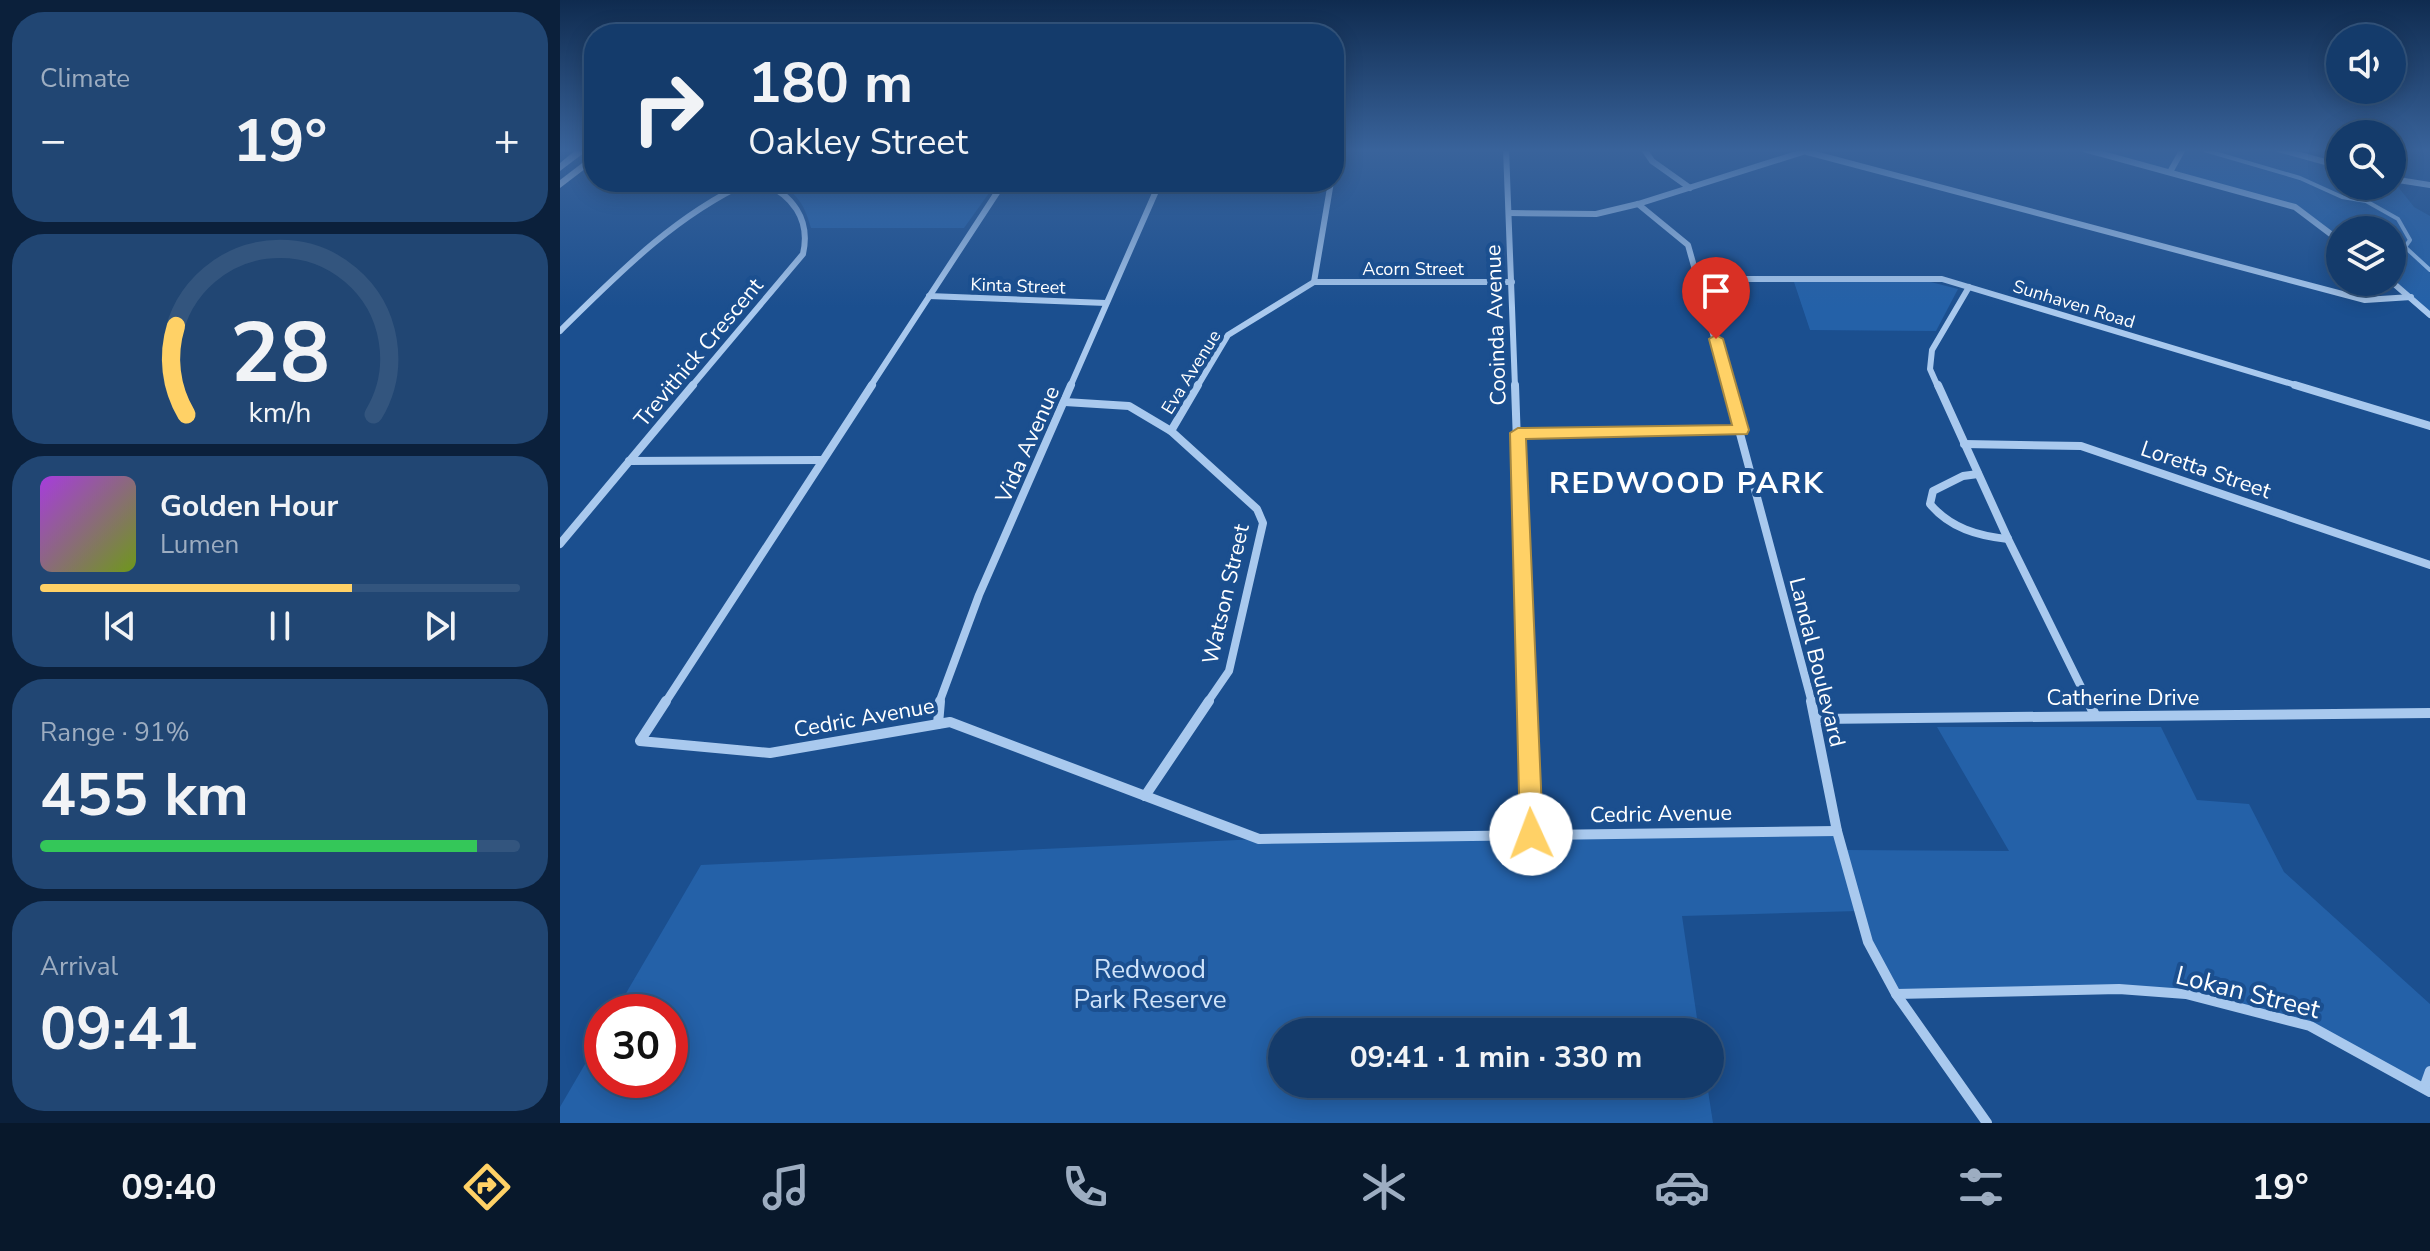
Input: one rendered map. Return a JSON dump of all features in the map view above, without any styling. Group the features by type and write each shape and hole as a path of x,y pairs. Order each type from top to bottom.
{"street":[{"path":"560,331 665,230 708,201"},
{"name":"Trevithick Crescent","path":"560,544 803,254 805,242 792,201"},
{"name":"Cedric Avenue","path":"991,201 640,741 770,753 950,722 1259,839 1837,831"},
{"name":"Vida Avenue","path":"938,724 940,696 979,595 1151,201"},
{"path":"1314,282 1328,201"},
{"name":"Cooinda Avenue","path":"1508,201 1531,834"},
{"path":"1509,213 1596,214 1646,201"},
{"path":"1996,201 2365,300 2411,297"},
{"path":"2275,201 2295,207 2326,230"},
{"name":"Landal Boulevard","path":"1638,204 1688,245 1699,279 1816,719 1837,831 1868,942 1896,994 1987,1123"},
{"name":"Sunhaven Road","path":"1699,279 1926,277 1969,287 2430,426"},
{"name":"Acorn Street","path":"1314,282 1512,282"},
{"name":"Eva Avenue","path":"1171,431 1228,335 1314,282"},
{"path":"1969,287 1928,361 2008,539 2095,715"},
{"path":"2406,293 2430,315"},
{"name":"Kinta Street","path":"929,296 1106,303"},
{"name":"Watson Street","path":"1065,402 1129,406 1171,431 1257,509 1263,523 1229,671 1145,796"},
{"path":"1518,433 1741,430"},
{"name":"Loretta Street","path":"1964,444 2081,446 2430,565"},
{"path":"629,461 821,460"},
{"path":"1978,474 1963,476 1933,491 1930,504 1940,518 1993,538 2008,539"},
{"name":"Catherine Drive","path":"1816,719 2430,713"},
{"name":"Lokan Street","path":"1896,994 2119,989 2186,994 2310,1026 2427,1090"},
{"path":"2427,1090 2430,1071"}],"green space":[{"path":"799,201 983,201 964,228 811,228"},
{"path":"2278,201 2410,201 2430,216 2430,318 2404,296 2406,216 2326,216 2326,231 2295,206"},
{"path":"1923,280 1958,289 1936,331 1810,330 1794,282"},
{"name":"Redwood Park Reserve","path":"1937,727 2161,727 2197,800 2249,804 2284,872 2430,1004 2430,1071 2424,1088 2310,1027 2186,994 1896,994 1858,911 1682,916 1697,1018 1268,1018 1268,1098 1709,1098 1713,1123 560,1123 560,1107 584,1066 584,1098 688,1098 688,994 626,994 701,865 1259,839 1837,831 1843,850 2009,851"}],"waterway":[{"path":"2367,201 2398,219 2410,240 2405,247 2430,270"}],"district":[{"name":"REDWOOD PARK","path":"1687,483"}],"route":[{"path":"1531,834 1518,433 1741,430 1716,339"}]}
